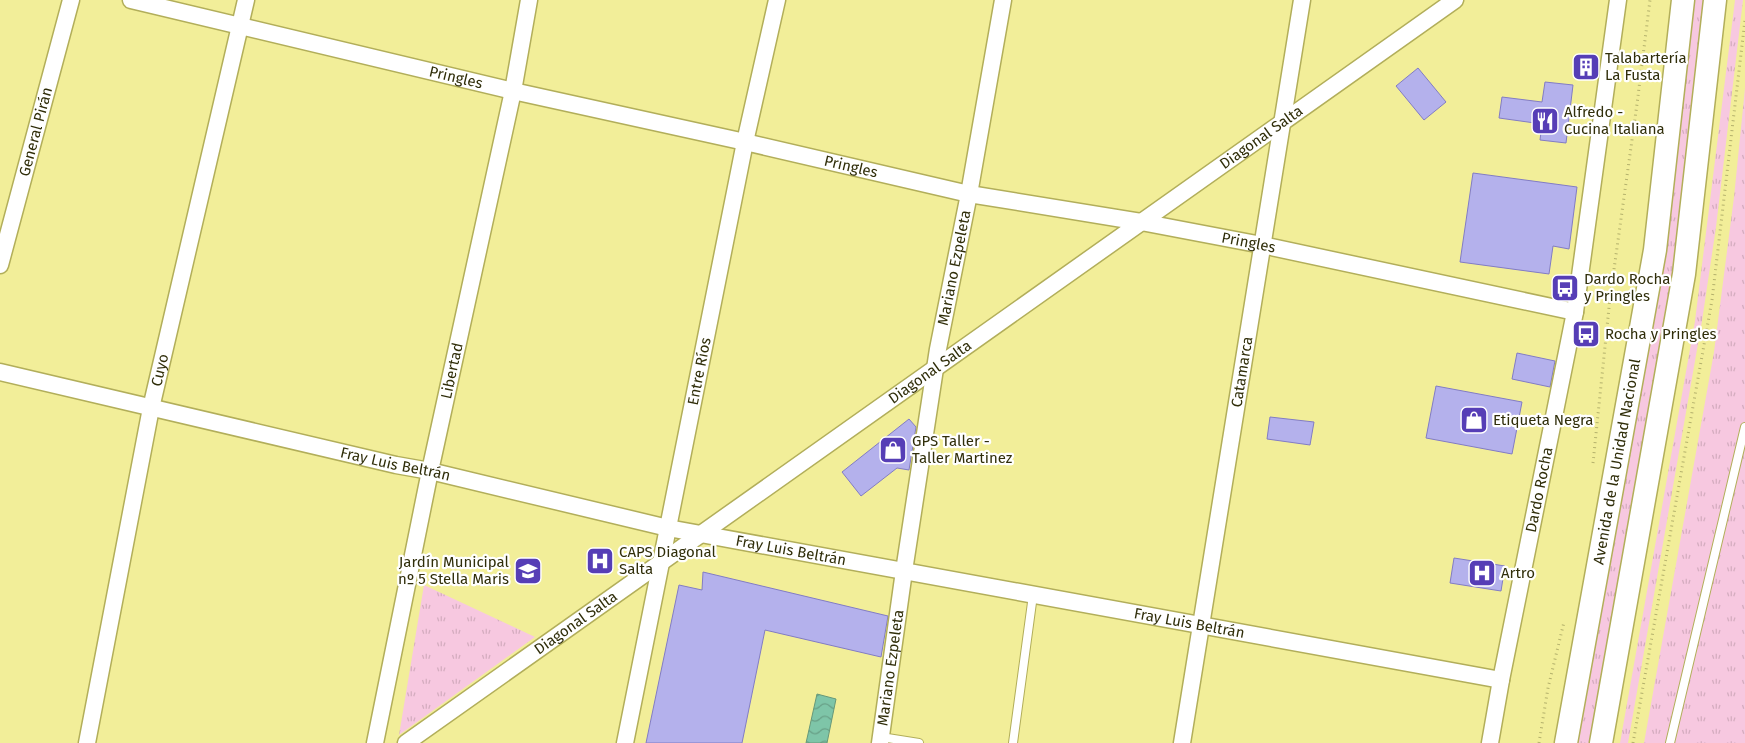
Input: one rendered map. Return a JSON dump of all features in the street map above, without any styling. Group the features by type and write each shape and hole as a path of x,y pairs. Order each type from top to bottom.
{"main road":[{"name":"Avenida de la Unidad Nacional","path":"1566,743 1655,250 1683,0"},
{"path":"1601,743 1684,274 1715,0"}],"street":[{"name":"General Pirán","path":"0,265 70,0"},
{"name":"Pringles","path":"131,0 513,91 970,194 1141,222 1262,245 1575,312"},
{"name":"Cuyo","path":"87,743 151,408 246,0"},
{"name":"Libertad","path":"375,743 430,471 513,91 529,0"},
{"name":"Entre Ríos","path":"625,743 745,142 777,0"},
{"name":"Mariano Ezpeleta","path":"881,740 904,571 935,368 970,194 1003,0"},
{"name":"Catamarca","path":"1182,743 1302,0"},
{"name":"Diagonal Salta","path":"406,743 1455,0"},
{"name":"Dardo Rocha","path":"1490,743 1575,312 1618,0"},
{"name":"Fray Luis Beltrán","path":"0,372 668,528 1501,680"}],"lane":[{"path":"1670,743 1745,427"},
{"path":"1013,743 1032,595"},
{"path":"881,740 919,743"}],"path":[{"path":"1593,463 1610,298 1638,104 1650,0"},
{"path":"1633,743 1712,300 1745,20"},
{"path":"1539,743 1548,688 1566,614"}],"green space":[{"path":"1691,0 1706,0 1678,240 1592,743 1577,743"},
{"path":"1735,0 1743,0 1716,227 1702,321 1628,743 1620,743 1695,321"},
{"path":"1745,88 1745,743 1644,743 1714,352 1734,197"},
{"path":"424,585 535,637 399,735"}],"water":[{"path":"817,694 836,699 827,743 806,743"}],"building":[{"path":"1418,68 1446,102 1424,120 1396,86"},
{"name":"Alfredo - Cucina Italiana","path":"1545,82 1573,85 1566,143 1540,140 1542,124 1499,118 1502,97 1542,102"},
{"path":"1473,173 1577,187 1569,249 1553,246 1549,274 1460,262"},
{"path":"1517,353 1555,361 1550,387 1512,379"},
{"name":"Etiqueta Negra","path":"1436,386 1522,402 1512,454 1426,438"},
{"path":"1270,417 1314,422 1310,445 1267,439"},
{"name":"GPS Taller - Taller Martinez","path":"909,419 916,427 909,470 897,468 861,496 842,472"},
{"path":"1454,558 1505,566 1501,591 1450,583"},
{"path":"703,572 888,616 881,657 765,630 742,743 646,743 679,585 702,590"}],"place":[{"name":"Talabartería La Fusta","path":"1586,67"},
{"name":"Alfredo - Cucina Italiana","path":"1545,121"},
{"name":"Dardo Rocha y Pringles","path":"1565,288"},
{"name":"Rocha y Pringles","path":"1586,334"},
{"name":"Etiqueta Negra","path":"1474,420"},
{"name":"GPS Taller - Taller Martinez","path":"893,450"},
{"name":"CAPS Diagonal Salta","path":"600,561"},
{"name":"Jardín Municipal nº 5 Stella Maris","path":"528,571"},
{"name":"Artro","path":"1482,573"}]}
